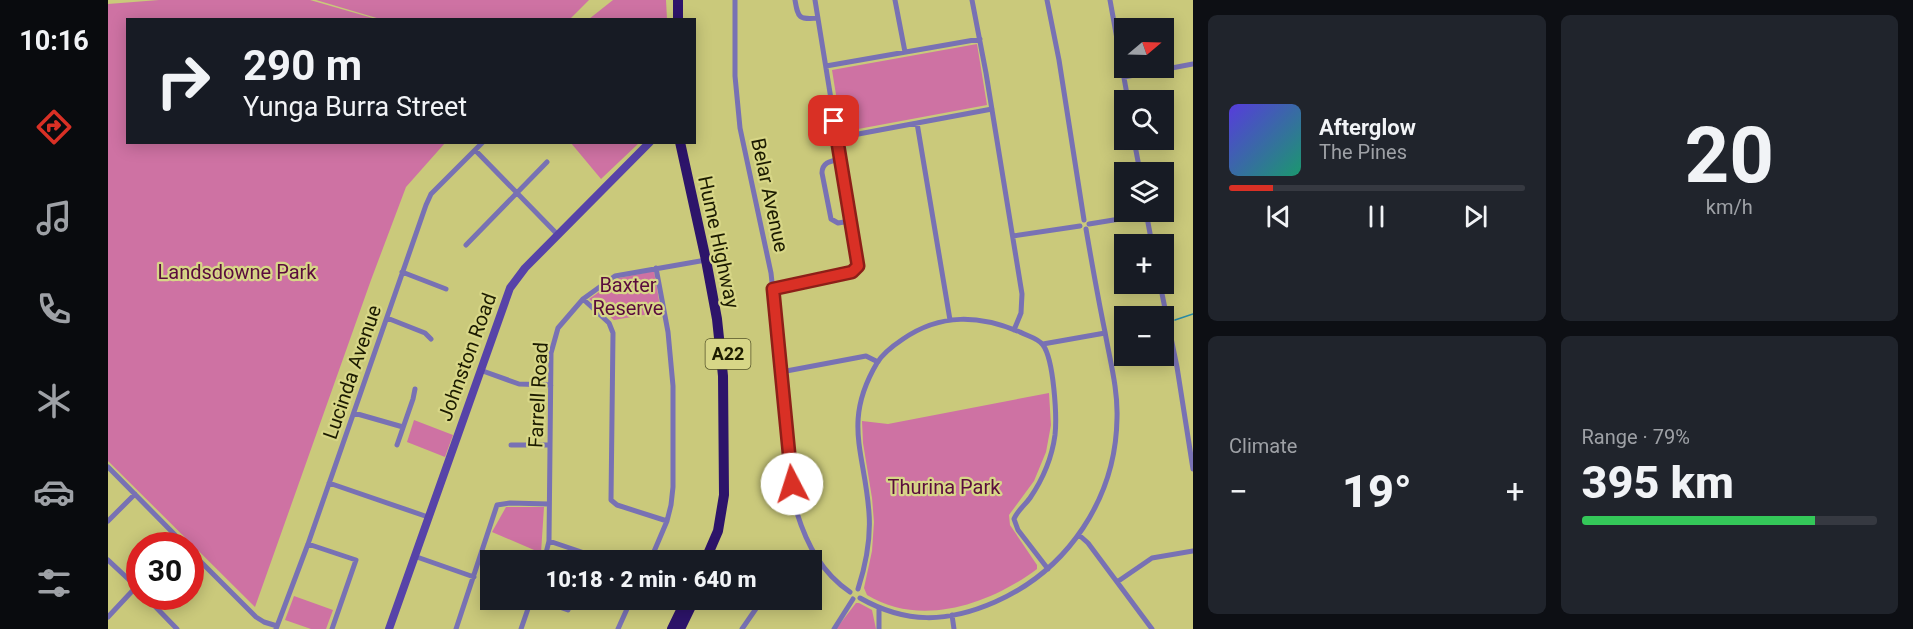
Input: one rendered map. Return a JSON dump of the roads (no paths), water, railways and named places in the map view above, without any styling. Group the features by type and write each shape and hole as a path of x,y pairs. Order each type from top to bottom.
{"highway":[{"path":"672,0 672,18"},
{"path":"678,0 678,18"},
{"name":"Hume Highway","path":"680,144 706,260 721,344 724,495 721,518 710,550"},
{"name":"Hume Highway","path":"686,144 720,294 730,375 730,501 724,536 718,550"},
{"path":"672,629 681,610"},
{"path":"680,629 689,610"}],"street":[{"name":"Belar Avenue","path":"735,0 735,76 742,142 768,255 797,513 810,550"},
{"path":"795,0 800,17 803,19 818,18"},
{"path":"773,289 855,271 858,263 815,0"},
{"path":"895,0 905,52"},
{"path":"972,0 1013,236 1022,303 1021,313 1014,330"},
{"path":"853,599 860,598 879,609 929,618 974,610 1004,598 1048,569 1079,535 1102,494 1111,468 1115,446 1117,406 1047,0"},
{"path":"1110,0 1114,22"},
{"path":"826,66 980,39"},
{"path":"1174,68 1193,64"},
{"path":"837,138 992,109"},
{"path":"917,123 950,320"},
{"name":"Lucinda Avenue","path":"277,628 309,544 426,205 431,194 481,144"},
{"name":"Johnston Road","path":"389,629 510,288 525,268 648,144"},
{"path":"475,150 558,235"},
{"path":"840,159 824,165 822,170 824,183 831,219 838,223 851,221"},
{"path":"466,245 547,162"},
{"path":"1013,236 1114,220"},
{"name":"Farrell Road","path":"547,550 549,542 551,353 558,328 583,299 615,276 706,260"},
{"path":"655,550 667,521 673,487 674,387 668,332 656,268"},
{"path":"402,272 446,289"},
{"path":"1162,294 1193,469"},
{"path":"583,299 609,323 613,333 611,500 618,505 667,521"},
{"path":"387,318 425,333 431,339"},
{"path":"860,598 861,593 858,589 867,554 869,511 858,439 858,418 861,397 878,362 887,351 908,335 927,326 950,320 985,320 1014,330 1042,344 1105,333"},
{"path":"1042,344 1048,358 1055,401 1055,435 1049,460 1040,481 1014,519 1018,530 1048,569"},
{"path":"781,372 866,357 878,362"},
{"path":"480,370 519,384 551,385"},
{"path":"397,445 413,399 414,389"},
{"path":"354,413 403,427"},
{"path":"512,445 550,445"},
{"path":"108,467 172,532"},
{"path":"329,483 428,517"},
{"path":"108,521 135,494"},
{"path":"456,629 496,505 549,504"},
{"path":"1079,535 1088,543 1152,629"},
{"path":"549,542 574,550"},
{"path":"309,544 356,560 332,629"},
{"path":"1117,582 1152,558 1193,551"},
{"path":"414,556 474,577"},
{"path":"108,560 126,577"},
{"path":"204,565 256,617 277,628"},
{"name":"Belar Avenue","path":"822,568 850,592"},
{"path":"853,599 850,597 850,592 858,589"},
{"path":"834,629 853,599"},
{"path":"108,617 126,600"},
{"path":"879,609 879,629"},
{"path":"159,610 177,629"},
{"path":"521,629 528,610"},
{"path":"618,629 627,610"},
{"path":"742,629 755,610"},
{"path":"952,615 954,629"}],"waterway":[{"path":"1175,320 1193,314"}],"park label":[{"name":"Landsdowne Park","path":"237,272"},
{"name":"Baxter Reserve","path":"628,296"},
{"name":"Thurina Park","path":"944,487"}]}
